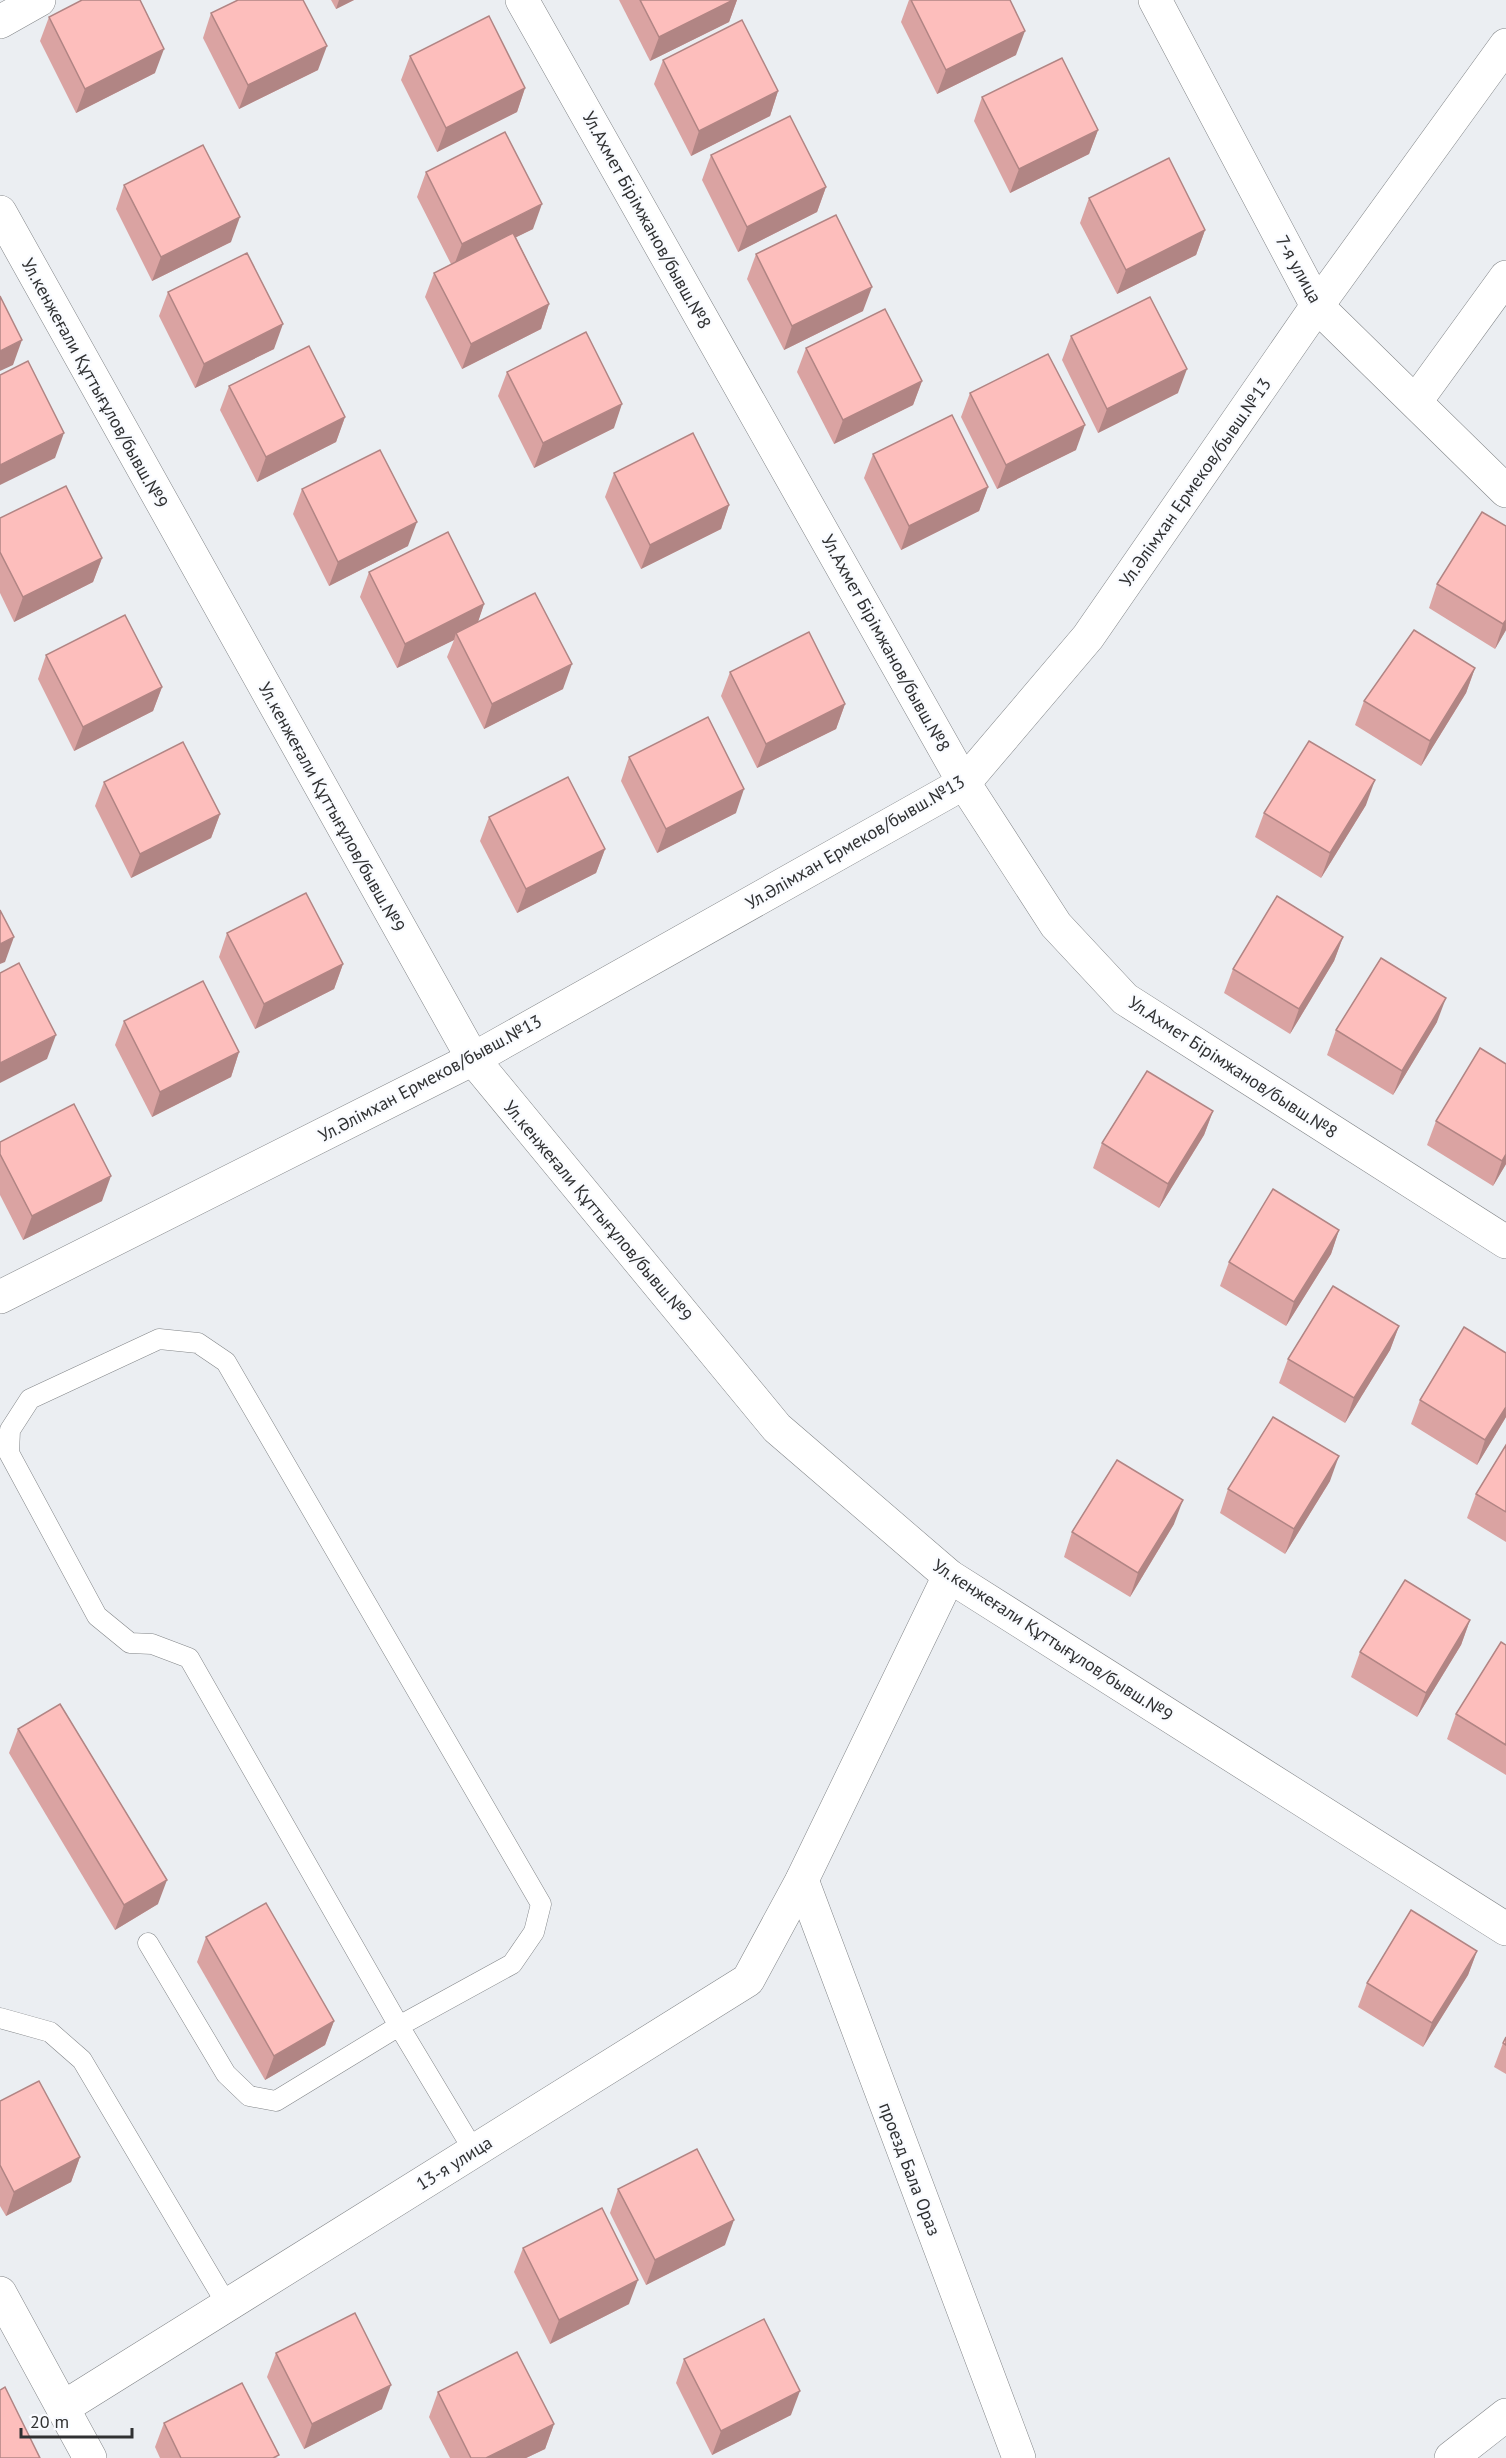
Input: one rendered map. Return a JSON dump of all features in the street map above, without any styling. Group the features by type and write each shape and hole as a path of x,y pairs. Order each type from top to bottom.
{"street":[{"path":"0,22 39,0"},
{"name":"Ул.Ахмет Бірімжанов/бывш.№8","path":"522,0 964,783 1056,925 1125,999 1506,1242"},
{"name":"7-я улица","path":"1155,0 1317,306 1506,491"},
{"name":"Ул.Әлімхан Ермеков/бывш.№13","path":"0,1297 472,1059 964,783 1088,637 1317,306 1506,45"},
{"name":"Ул.кенжеғали Құттығұлов/бывш.№9","path":"0,212 472,1059 777,1428 950,1576 1506,1929"},
{"path":"1416,401 1506,277"},
{"name":"13-я улица","path":"64,2407 226,2303 748,1980 802,1880 950,1576"},
{"name":"проезд Бала Ораз","path":"802,1880 1019,2458"},
{"path":"0,2293 90,2458"},
{"path":"1451,2458 1506,2415"}],"lane":[{"path":"148,1943 226,2073 249,2096 276,2101 399,2025 512,1964 534,1932 541,1904 226,1362 198,1343 159,1339 30,1399 10,1430 9,1453 97,1616 129,1643 152,1644 189,1658 399,2025 474,2151"},
{"path":"0,2018 50,2032 82,2060 226,2303"}],"building":[{"path":"82,0 140,0 164,49 85,89 49,17"},
{"path":"238,0 303,0 327,46 248,85 211,13"},
{"path":"640,0 733,0 659,37"},
{"path":"911,0 1010,0 1025,31 946,70"},
{"path":"489,16 525,88 446,128 410,56"},
{"path":"742,20 778,91 699,131 663,60"},
{"path":"1062,58 1098,130 1019,169 982,97"},
{"path":"790,116 826,187 747,227 711,155"},
{"path":"505,132 542,204 462,244 426,172"},
{"path":"203,145 240,217 161,257 124,185"},
{"path":"1169,158 1205,230 1126,270 1089,198"},
{"path":"836,215 872,287 792,326 756,254"},
{"path":"513,233 549,304 471,344 434,273"},
{"path":"247,253 283,324 204,364 168,292"},
{"path":"0,296 22,340 0,351"},
{"path":"1150,297 1187,369 1107,409 1071,336"},
{"path":"885,309 922,381 843,420 806,348"},
{"path":"586,332 622,404 543,443 507,372"},
{"path":"309,346 345,417 266,457 229,386"},
{"path":"1048,354 1085,425 1006,465 970,393"},
{"path":"28,361 64,433 0,465 0,375"},
{"path":"952,415 988,487 909,526 873,454"},
{"path":"693,433 729,505 650,545 614,473"},
{"path":"380,450 417,522 338,562 302,489"},
{"path":"66,486 102,558 23,597 0,552 0,518"},
{"path":"1482,512 1506,526 1506,620 1503,624 1437,584"},
{"path":"448,532 484,604 405,644 369,572"},
{"path":"535,593 572,664 492,704 456,633"},
{"path":"125,615 162,687 83,727 46,655"},
{"path":"1414,630 1475,668 1430,741 1364,701"},
{"path":"809,632 845,704 766,744 730,672"},
{"path":"708,717 744,789 666,829 629,757"},
{"path":"1309,741 1375,780 1330,853 1264,813"},
{"path":"183,742 220,814 140,854 104,782"},
{"path":"568,777 605,849 526,889 489,817"},
{"path":"306,893 343,964 264,1004 227,933"},
{"path":"1277,896 1343,937 1299,1009 1233,969"},
{"path":"0,910 14,937 0,944"},
{"path":"1381,958 1446,998 1402,1071 1336,1030"},
{"path":"19,963 56,1035 0,1063 0,973"},
{"path":"203,981 239,1052 160,1092 124,1021"},
{"path":"1480,1048 1506,1064 1506,1154 1502,1161 1436,1121"},
{"path":"1147,1071 1213,1111 1168,1184 1102,1143"},
{"path":"74,1104 111,1176 32,1216 0,1154 0,1142"},
{"path":"1273,1189 1339,1230 1294,1302 1229,1262"},
{"path":"1333,1286 1399,1326 1354,1398 1288,1359"},
{"path":"1464,1327 1506,1353 1506,1407 1485,1440 1420,1400"},
{"path":"1273,1417 1339,1456 1294,1529 1228,1489"},
{"path":"1506,1445 1506,1512 1476,1494"},
{"path":"1117,1460 1183,1500 1138,1573 1072,1532"},
{"path":"1405,1580 1470,1620 1426,1693 1360,1652"},
{"path":"1501,1642 1506,1645 1506,1745 1456,1714"},
{"path":"60,1704 167,1880 124,1905 18,1729"},
{"path":"266,1903 334,2021 274,2056 206,1937"},
{"path":"1411,1910 1477,1951 1432,2023 1367,1983"},
{"path":"39,2081 80,2157 14,2192 0,2165 0,2101"},
{"path":"697,2149 734,2220 655,2260 618,2189"},
{"path":"602,2208 638,2280 559,2320 523,2248"},
{"path":"355,2313 391,2385 312,2424 276,2353"},
{"path":"764,2319 800,2391 721,2431 684,2359"},
{"path":"517,2352 554,2424 486,2458 471,2458 438,2392"},
{"path":"242,2383 279,2455 273,2458 181,2458 164,2423"},
{"path":"5,2387 40,2458 0,2458 0,2390"}]}
